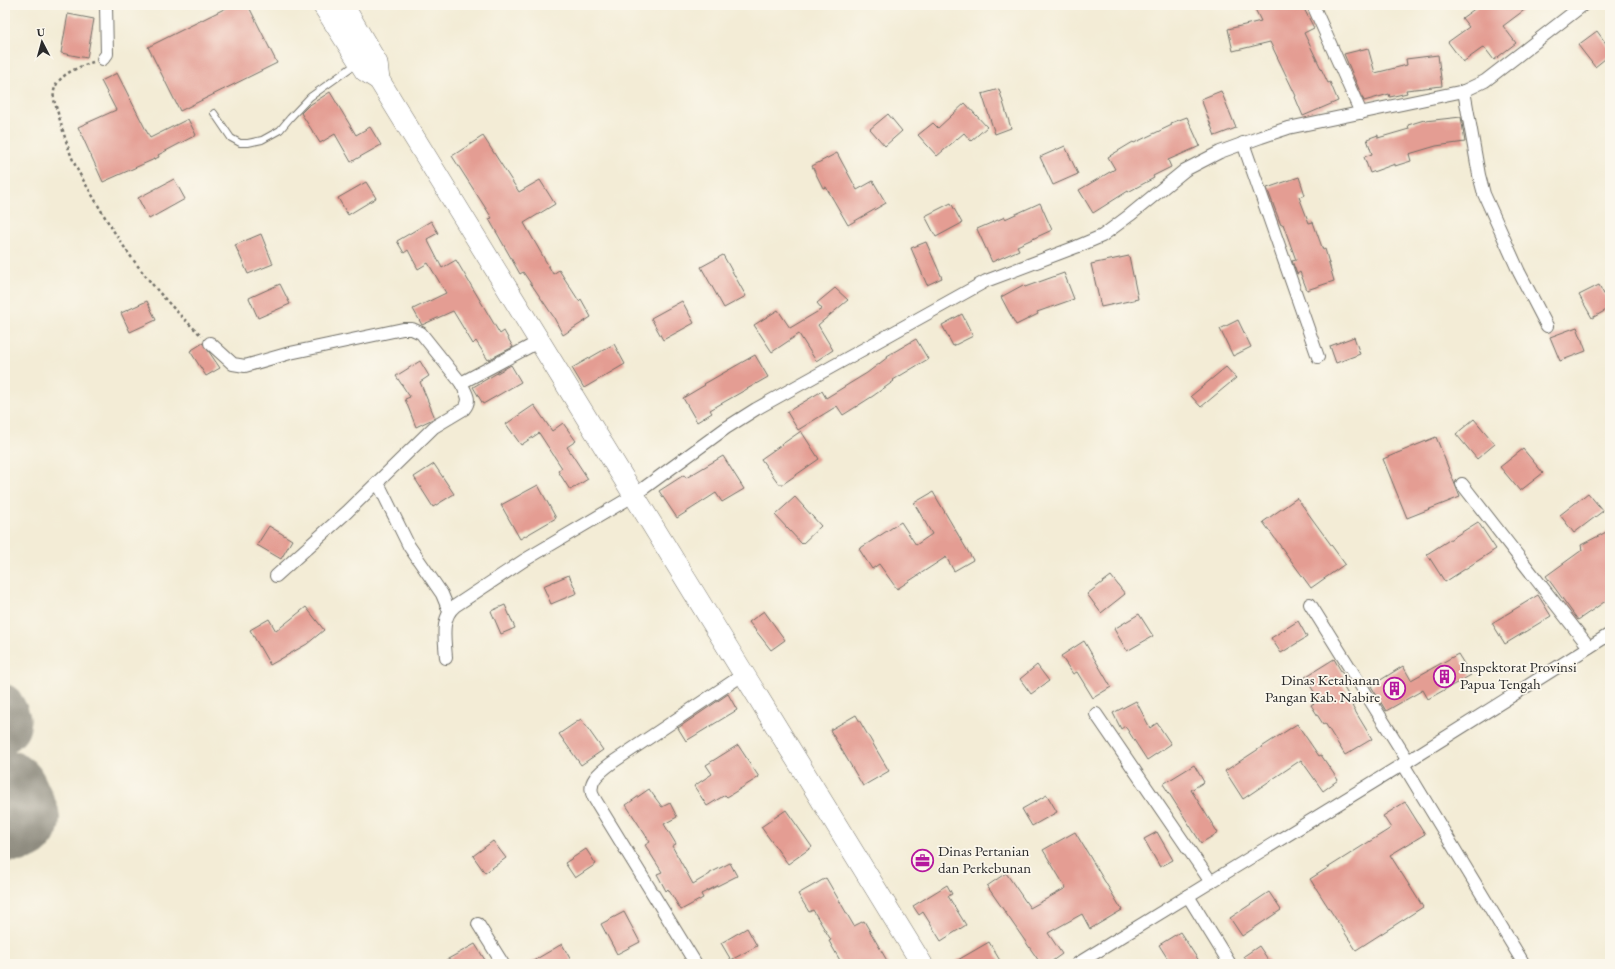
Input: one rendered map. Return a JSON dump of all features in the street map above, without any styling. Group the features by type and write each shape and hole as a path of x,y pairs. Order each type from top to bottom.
{"highway":[{"path":"323,5 365,71 379,80"},
{"path":"343,5 377,63 379,80 540,341 633,496 922,964"}],"street":[{"path":"103,59 107,54 106,5"},
{"path":"1313,5 1361,113"},
{"path":"448,611 523,561 633,496 726,428 756,409 986,281 1102,236 1185,170 1243,143 1288,128 1464,91 1485,81 1583,5"},
{"path":"1464,91 1482,187 1519,272 1547,326"},
{"path":"1243,143 1318,357"},
{"path":"210,343 233,364 245,366 290,353 403,329 412,329 421,333 461,383 468,399 467,405 464,409 434,427 378,483 276,576"},
{"path":"461,383 540,341"},
{"path":"378,483 409,546 442,594 448,611 445,622 446,658"},
{"path":"1462,484 1589,647"},
{"path":"1310,604 1406,763 1524,964"},
{"path":"1077,964 1406,763 1610,634"},
{"path":"696,964 594,798 591,792 591,786 598,775 613,762 744,674"},
{"path":"1096,714 1211,882"},
{"path":"1188,896 1230,964"},
{"path":"478,924 503,964"}],"lane":[{"path":"214,113 231,138 240,143 262,140 280,130 310,97 360,62"}],"path":[{"path":"103,59 75,68 56,84 54,88 54,100 76,166 106,221 154,288 168,304 210,343"}],"building":[{"path":"232,5 248,5 277,63 180,111 148,47"},
{"path":"1253,5 1302,5 1314,28 1304,33 1328,83 1330,82 1338,101 1303,116 1295,97 1296,96 1270,42 1233,51 1228,29 1261,21"},
{"path":"1480,5 1531,5 1503,26 1516,43 1494,60 1484,47 1463,62 1448,42 1469,27 1462,18"},
{"path":"68,14 94,19 87,58 61,53"},
{"path":"1597,31 1610,49 1610,55 1595,67 1578,45"},
{"path":"1368,48 1375,73 1407,65 1406,59 1438,55 1442,86 1406,90 1407,93 1390,97 1389,94 1364,101 1344,54"},
{"path":"117,73 150,138 188,119 196,135 158,155 159,157 103,182 78,127 116,110 101,81"},
{"path":"999,89 1011,128 995,134 982,94"},
{"path":"1221,91 1236,128 1215,136 1201,99"},
{"path":"330,92 356,135 370,127 381,145 351,162 335,134 320,143 301,113 308,106"},
{"path":"965,103 987,127 971,141 964,133 937,156 918,135 933,123 938,128"},
{"path":"888,114 902,131 885,146 870,129"},
{"path":"1187,117 1200,146 1168,160 1171,167 1153,176 1154,178 1128,191 1093,213 1079,190 1115,169 1108,157 1133,142 1134,143 1172,125 1171,123"},
{"path":"1461,117 1465,142 1436,146 1409,154 1411,161 1395,166 1395,164 1370,173 1364,157 1372,154 1367,139 1378,135 1378,138 1409,129 1408,125 1424,120"},
{"path":"483,136 519,192 540,180 555,204 524,223 553,274 559,270 579,301 581,299 591,317 563,335 553,316 523,272 520,274 489,219 492,218 452,156"},
{"path":"1065,146 1078,174 1053,185 1040,157"},
{"path":"837,153 857,190 873,181 886,203 848,225 826,187 823,188 812,166"},
{"path":"1299,177 1305,195 1299,197 1309,223 1313,222 1323,250 1325,249 1334,281 1307,290 1300,272 1297,274 1292,261 1296,260 1283,224 1281,225 1267,188"},
{"path":"174,179 185,199 149,219 138,198"},
{"path":"366,182 376,198 348,215 338,198"},
{"path":"951,203 962,223 936,237 925,216"},
{"path":"1040,203 1052,230 1017,246 1019,250 992,262 977,229 1005,217 1005,219"},
{"path":"431,221 438,233 427,239 442,268 456,260 500,334 504,331 513,347 488,360 476,341 473,344 453,311 422,325 413,309 446,293 428,263 418,269 408,250 404,253 397,241"},
{"path":"261,234 273,264 248,274 235,245"},
{"path":"926,242 942,278 927,285 911,248"},
{"path":"723,255 746,296 724,308 701,267"},
{"path":"1129,256 1138,299 1101,307 1091,264"},
{"path":"1064,273 1074,299 1037,312 1038,314 1016,325 1001,297 1023,285 1025,287"},
{"path":"280,284 290,304 258,318 249,298"},
{"path":"1599,285 1610,305 1610,308 1592,318 1579,295"},
{"path":"835,288 848,300 818,325 833,350 816,361 799,334 772,352 754,325 778,310 790,328 822,309 817,303"},
{"path":"147,301 156,320 130,332 121,313"},
{"path":"682,301 694,323 663,340 651,318"},
{"path":"962,314 973,336 953,346 942,325"},
{"path":"1238,320 1251,347 1233,356 1220,329"},
{"path":"1577,327 1586,351 1560,361 1550,337"},
{"path":"1354,337 1360,354 1336,363 1330,346"},
{"path":"916,339 928,359 893,380 894,381 873,396 843,415 837,406 798,430 787,412 822,391 826,398 867,373 888,357 887,356"},
{"path":"203,343 220,368 206,376 190,351"},
{"path":"614,344 625,364 584,388 572,368"},
{"path":"755,355 768,377 710,410 712,413 697,422 683,398 705,385 704,384"},
{"path":"420,361 429,376 420,382 435,418 416,427 405,399 410,397 396,376"},
{"path":"511,365 521,382 483,404 473,387"},
{"path":"1226,367 1236,378 1201,407 1191,396"},
{"path":"534,405 552,431 563,423 576,441 567,447 588,479 570,490 558,471 562,468 539,433 521,445 506,424"},
{"path":"1474,419 1495,444 1477,459 1456,434"},
{"path":"801,431 819,459 783,484 779,484 761,459"},
{"path":"1436,437 1460,497 1407,518 1383,459"},
{"path":"1523,449 1543,473 1520,491 1500,467"},
{"path":"723,456 744,489 722,502 716,493 677,518 659,491 684,475 686,478"},
{"path":"434,464 454,494 433,507 414,477"},
{"path":"538,485 556,518 520,539 501,505"},
{"path":"933,492 973,560 954,571 946,557 897,589 879,564 872,569 859,549 901,522 916,545 932,534 914,503"},
{"path":"1588,493 1603,511 1574,533 1560,515"},
{"path":"795,497 821,526 802,544 775,515"},
{"path":"1297,498 1345,564 1311,588 1263,522"},
{"path":"1478,522 1496,549 1445,582 1427,554"},
{"path":"269,526 292,540 281,559 257,545"},
{"path":"1610,530 1610,598 1578,620 1546,576 1582,550 1581,545"},
{"path":"569,575 577,593 551,604 543,586"},
{"path":"1111,576 1125,594 1101,613 1087,594"},
{"path":"1538,595 1551,616 1505,644 1492,623"},
{"path":"505,605 515,628 501,634 491,611"},
{"path":"306,607 324,630 307,644 270,665 250,630 269,619 276,631"},
{"path":"764,611 785,640 771,650 749,622"},
{"path":"1139,614 1153,636 1127,651 1114,629"},
{"path":"1298,621 1307,637 1281,653 1271,638"},
{"path":"1084,641 1111,687 1093,698 1077,672 1073,674 1061,656"},
{"path":"1458,654 1471,675 1428,699 1423,690 1386,711 1371,686 1403,666 1411,680"},
{"path":"1334,659 1344,676 1339,679 1354,705 1352,706 1372,739 1345,755 1325,723 1323,724 1311,705 1319,700 1305,677"},
{"path":"1037,665 1049,681 1031,694 1020,679"},
{"path":"728,694 737,710 686,741 678,728"},
{"path":"1136,701 1150,728 1157,723 1171,744 1147,760 1125,726 1121,729 1113,713"},
{"path":"856,715 889,771 863,786 830,730"},
{"path":"581,719 603,750 581,765 559,734"},
{"path":"1297,724 1338,780 1323,791 1301,760 1243,799 1225,771"},
{"path":"738,745 759,777 727,797 725,795 707,806 694,786 712,774 706,765"},
{"path":"1194,765 1204,782 1191,790 1218,833 1201,843 1163,784"},
{"path":"649,789 662,807 670,803 677,817 664,824 676,844 672,846 693,884 730,863 737,876 701,894 703,898 681,910 668,889 666,891 657,874 662,872 645,845 650,842 626,805"},
{"path":"1047,795 1057,812 1032,826 1022,809"},
{"path":"1405,802 1425,834 1390,855 1423,907 1356,950 1310,879 1391,828 1383,816"},
{"path":"786,810 812,847 788,864 761,827"},
{"path":"1075,832 1122,910 1090,929 1082,914 1048,933 1062,954 1048,964 1041,964 987,886 1006,873 1030,908 1066,888 1043,850"},
{"path":"1157,832 1173,860 1160,867 1144,839"},
{"path":"493,841 506,858 485,873 473,856"},
{"path":"586,849 596,864 575,878 565,863"},
{"path":"826,878 854,926 864,921 889,964 842,964 829,941 831,940 813,910 809,912 798,894"},
{"path":"947,885 952,894 948,896 966,925 941,941 923,912 919,915 913,906"},
{"path":"1269,892 1281,910 1242,936 1230,918"},
{"path":"624,912 640,942 617,954 601,924"},
{"path":"747,928 757,946 731,960 721,943"},
{"path":"1180,932 1201,964 1171,964 1159,945"},
{"path":"989,942 1002,964 951,964"},
{"path":"475,944 485,960 478,964 439,964"},
{"path":"562,944 573,964 528,964"},
{"path":"1259,946 1271,964 1250,964 1244,956"}],"taxiway":[{"path":"5,702 13,720 12,729 5,736"}],"runway":[{"path":"5,793 17,819"}],"place":[{"name":"Inspektorat Provinsi Papua Tengah","path":"1444,676"},
{"name":"Dinas Ketahanan Pangan Kab. Nabire","path":"1395,689"},
{"name":"Dinas Pertanian dan Perkebunan","path":"923,860"}]}
